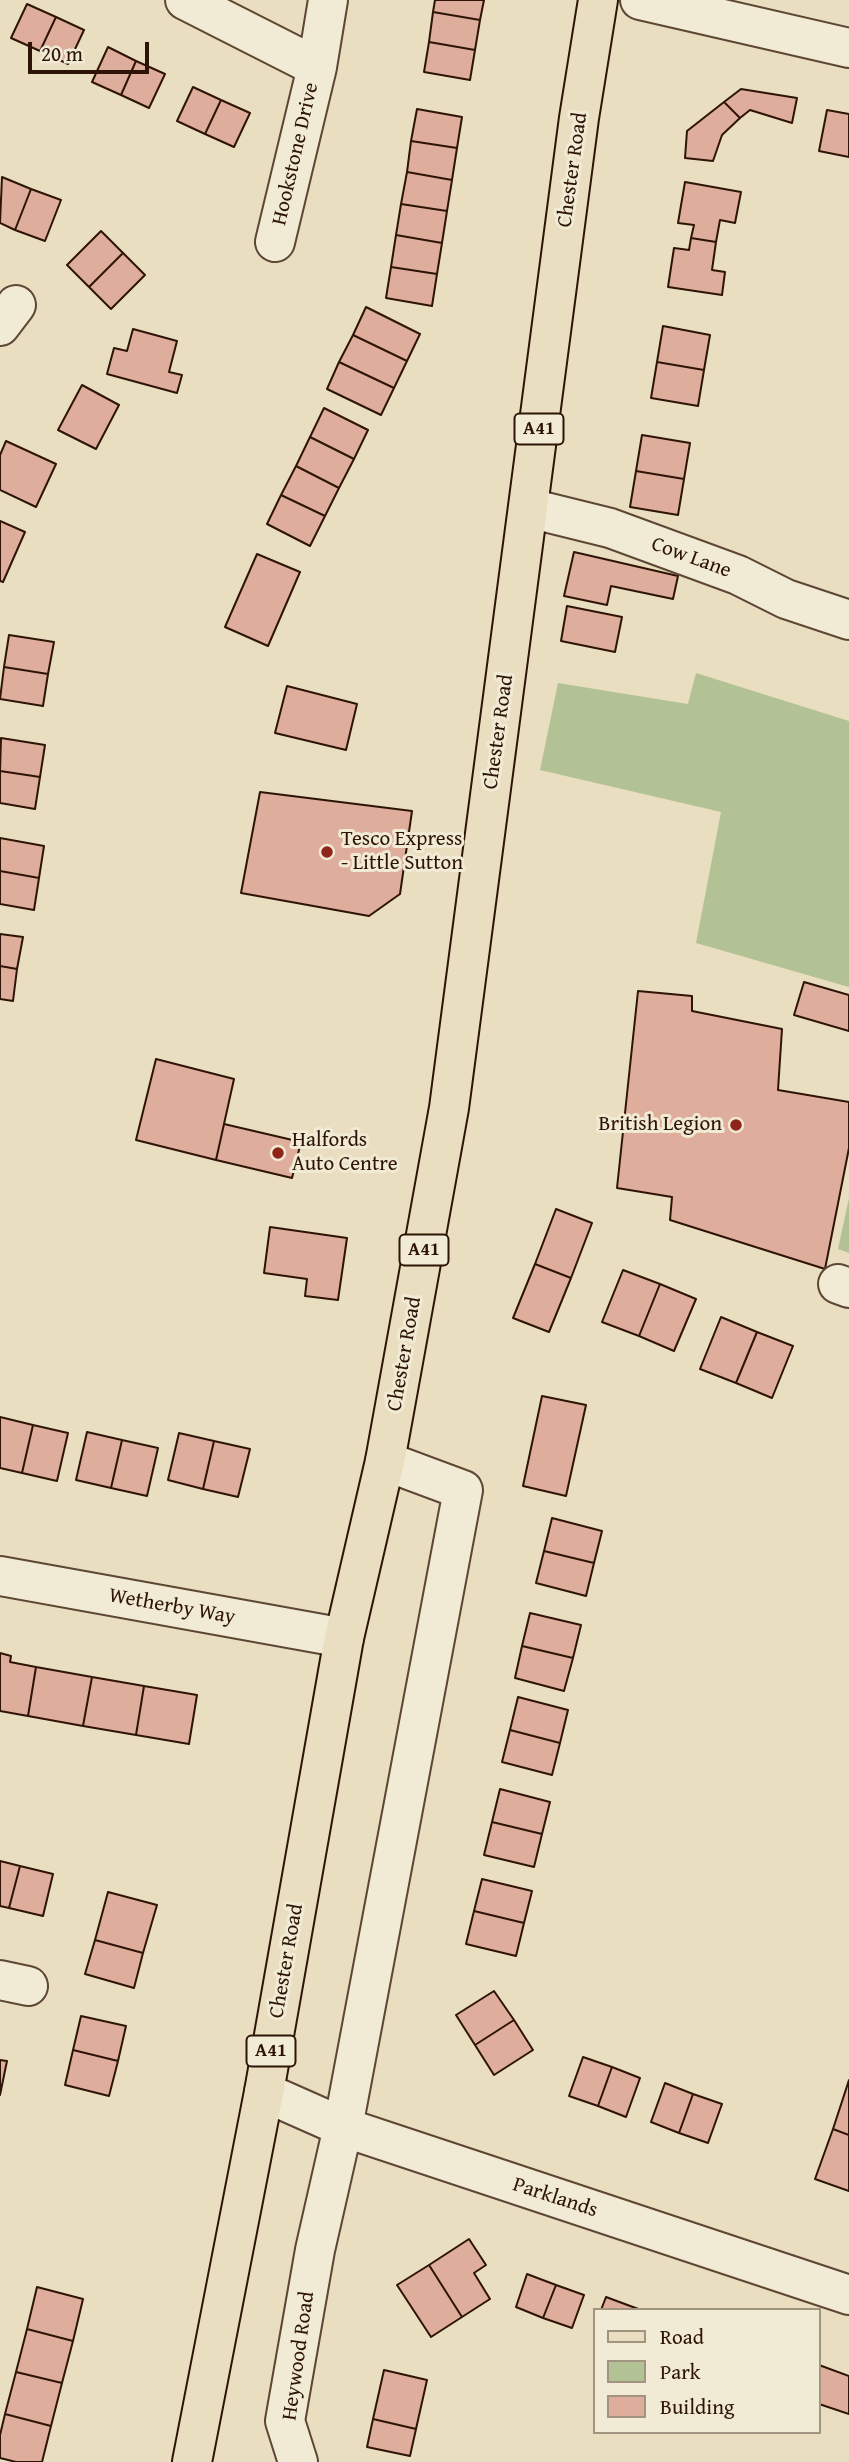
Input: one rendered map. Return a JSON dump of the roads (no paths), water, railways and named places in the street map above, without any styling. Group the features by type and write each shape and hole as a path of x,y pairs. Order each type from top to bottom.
{"main road":[{"name":"Chester Road","path":"192,2462 264,2092 344,1638 385,1461 449,1108 579,118 598,0"}],"street":[{"name":"Hookstone Drive","path":"184,0 317,66"},
{"name":"Hookstone Drive","path":"275,242 317,66 328,0"},
{"path":"640,0 849,48"},
{"name":"Cow Lane","path":"529,508 610,528 738,575 786,599 849,621"},
{"path":"344,2127 463,1490 385,1461"},
{"name":"Wetherby Way","path":"0,1576 344,1638"},
{"name":"Parklands","path":"264,2092 344,2127 849,2295"},
{"name":"Heywood Road","path":"298,2462 285,2421 315,2250 344,2127"}],"place":[{"name":"Tesco Express - Little Sutton","path":"327,852"},
{"name":"British Legion","path":"736,1125"},
{"name":"Halfords Auto Centre","path":"278,1153"}]}
